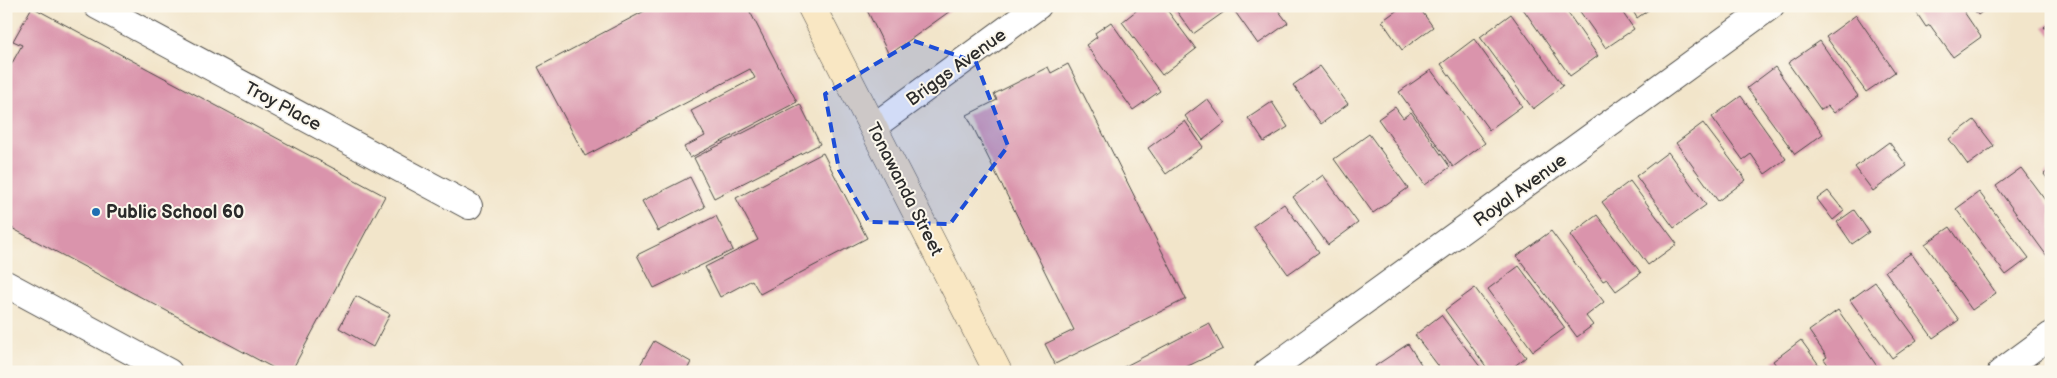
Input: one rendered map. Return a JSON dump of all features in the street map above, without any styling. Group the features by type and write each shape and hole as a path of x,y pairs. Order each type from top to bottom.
{"street":[{"name":"Troy Place","path":"97,6 469,206"},
{"name":"Tonawanda Street","path":"811,6 998,372"},
{"name":"Briggs Avenue","path":"873,127 1038,6"},
{"name":"Royal Avenue","path":"1267,372 1771,6"},
{"path":"6,284 169,372"},
{"path":"2001,372 2051,335"}],"highlighted area":[{"path":"914,41 976,62 1008,146 950,224 869,222 839,170 825,94"}],"building":[{"path":"654,6 747,6 797,102 690,158 684,147 705,136 691,111 755,78 750,69 585,156 538,67"},
{"path":"865,6 957,6 889,55"},
{"path":"1142,6 1164,6 1196,49 1162,75 1122,22"},
{"path":"1173,6 1220,6 1224,12 1193,34"},
{"path":"1231,6 1275,6 1288,23 1258,44"},
{"path":"1403,6 1418,6 1433,27 1402,50 1382,21"},
{"path":"1521,6 1563,6 1598,56 1570,76"},
{"path":"1576,6 1618,6 1634,29 1606,48"},
{"path":"1630,6 1654,6 1637,18"},
{"path":"1918,6 1960,6 1981,37 1953,57 1930,25 1926,27 1914,9"},
{"path":"1968,6 1990,6 1978,15 1972,7 1970,9"},
{"path":"32,7 385,196 291,372 281,372 6,225 6,74 22,45 13,41"},
{"path":"1511,14 1563,86 1533,109 1480,37"},
{"path":"1856,15 1895,72 1866,92 1826,37"},
{"path":"1111,22 1160,91 1133,110 1086,45 1097,37 1095,33"},
{"path":"2051,22 2051,36 2044,27"},
{"path":"1474,39 1522,106 1489,130 1441,64"},
{"path":"1820,41 1858,96 1834,113 1828,106 1821,110 1788,63"},
{"path":"1068,64 1186,299 1055,364 1045,344 1074,330 967,115 997,100 994,94 1048,67 1051,73"},
{"path":"1320,66 1348,104 1321,124 1293,85"},
{"path":"1775,67 1823,134 1795,154 1747,88"},
{"path":"1431,70 1485,143 1453,167 1399,92"},
{"path":"1741,96 1786,159 1765,174 1751,154 1743,160 1712,117"},
{"path":"1207,99 1225,123 1203,140 1185,116"},
{"path":"1272,102 1288,127 1264,142 1248,118"},
{"path":"800,104 820,144 714,198 694,158"},
{"path":"1395,107 1403,118 1411,112 1450,167 1425,185 1378,119"},
{"path":"1974,120 1994,146 1968,165 1949,139"},
{"path":"1185,121 1203,147 1166,174 1148,148"},
{"path":"1703,123 1746,180 1718,201 1676,143"},
{"path":"1369,134 1408,188 1373,213 1334,159"},
{"path":"1889,142 1907,166 1873,191 1855,167"},
{"path":"1668,152 1706,205 1674,228 1636,176"},
{"path":"823,153 867,238 760,294 752,280 720,297 705,267 758,240 736,198"},
{"path":"2021,168 2051,208 2051,254 2047,256 1996,186"},
{"path":"2051,169 2051,184 2044,174"},
{"path":"1323,175 1358,223 1328,245 1293,197"},
{"path":"690,177 705,207 658,231 642,201"},
{"path":"1630,181 1677,244 1648,265 1602,202"},
{"path":"1828,191 1844,211 1833,220 1817,199"},
{"path":"1979,192 2029,258 2006,275 1956,209"},
{"path":"1284,204 1319,252 1288,274 1253,226"},
{"path":"1854,210 1869,232 1852,244 1837,222"},
{"path":"1597,215 1641,273 1616,291 1607,279 1603,281 1570,235"},
{"path":"716,216 733,250 654,288 637,255"},
{"path":"1950,227 1996,293 1972,310 1925,244"},
{"path":"1551,231 1604,302 1586,316 1593,325 1577,337 1517,256"},
{"path":"1911,253 1959,320 1933,338 1885,271"},
{"path":"1519,266 1565,328 1533,351 1488,289"},
{"path":"1875,282 1917,340 1892,358 1850,300"},
{"path":"1475,288 1526,357 1507,372 1490,372 1445,310"},
{"path":"356,296 390,314 373,347 339,328"},
{"path":"1838,310 1881,372 1833,372 1824,359 1827,357 1809,331"},
{"path":"1441,315 1484,372 1443,372 1415,335"},
{"path":"1209,323 1223,349 1186,367 1189,372 1114,372"},
{"path":"1801,340 1824,372 1781,372 1773,361"},
{"path":"654,341 691,362 686,372 636,372"},
{"path":"1408,344 1426,372 1379,372 1375,366"}],"place":[{"name":"Public School 60","path":"96,212"}]}
